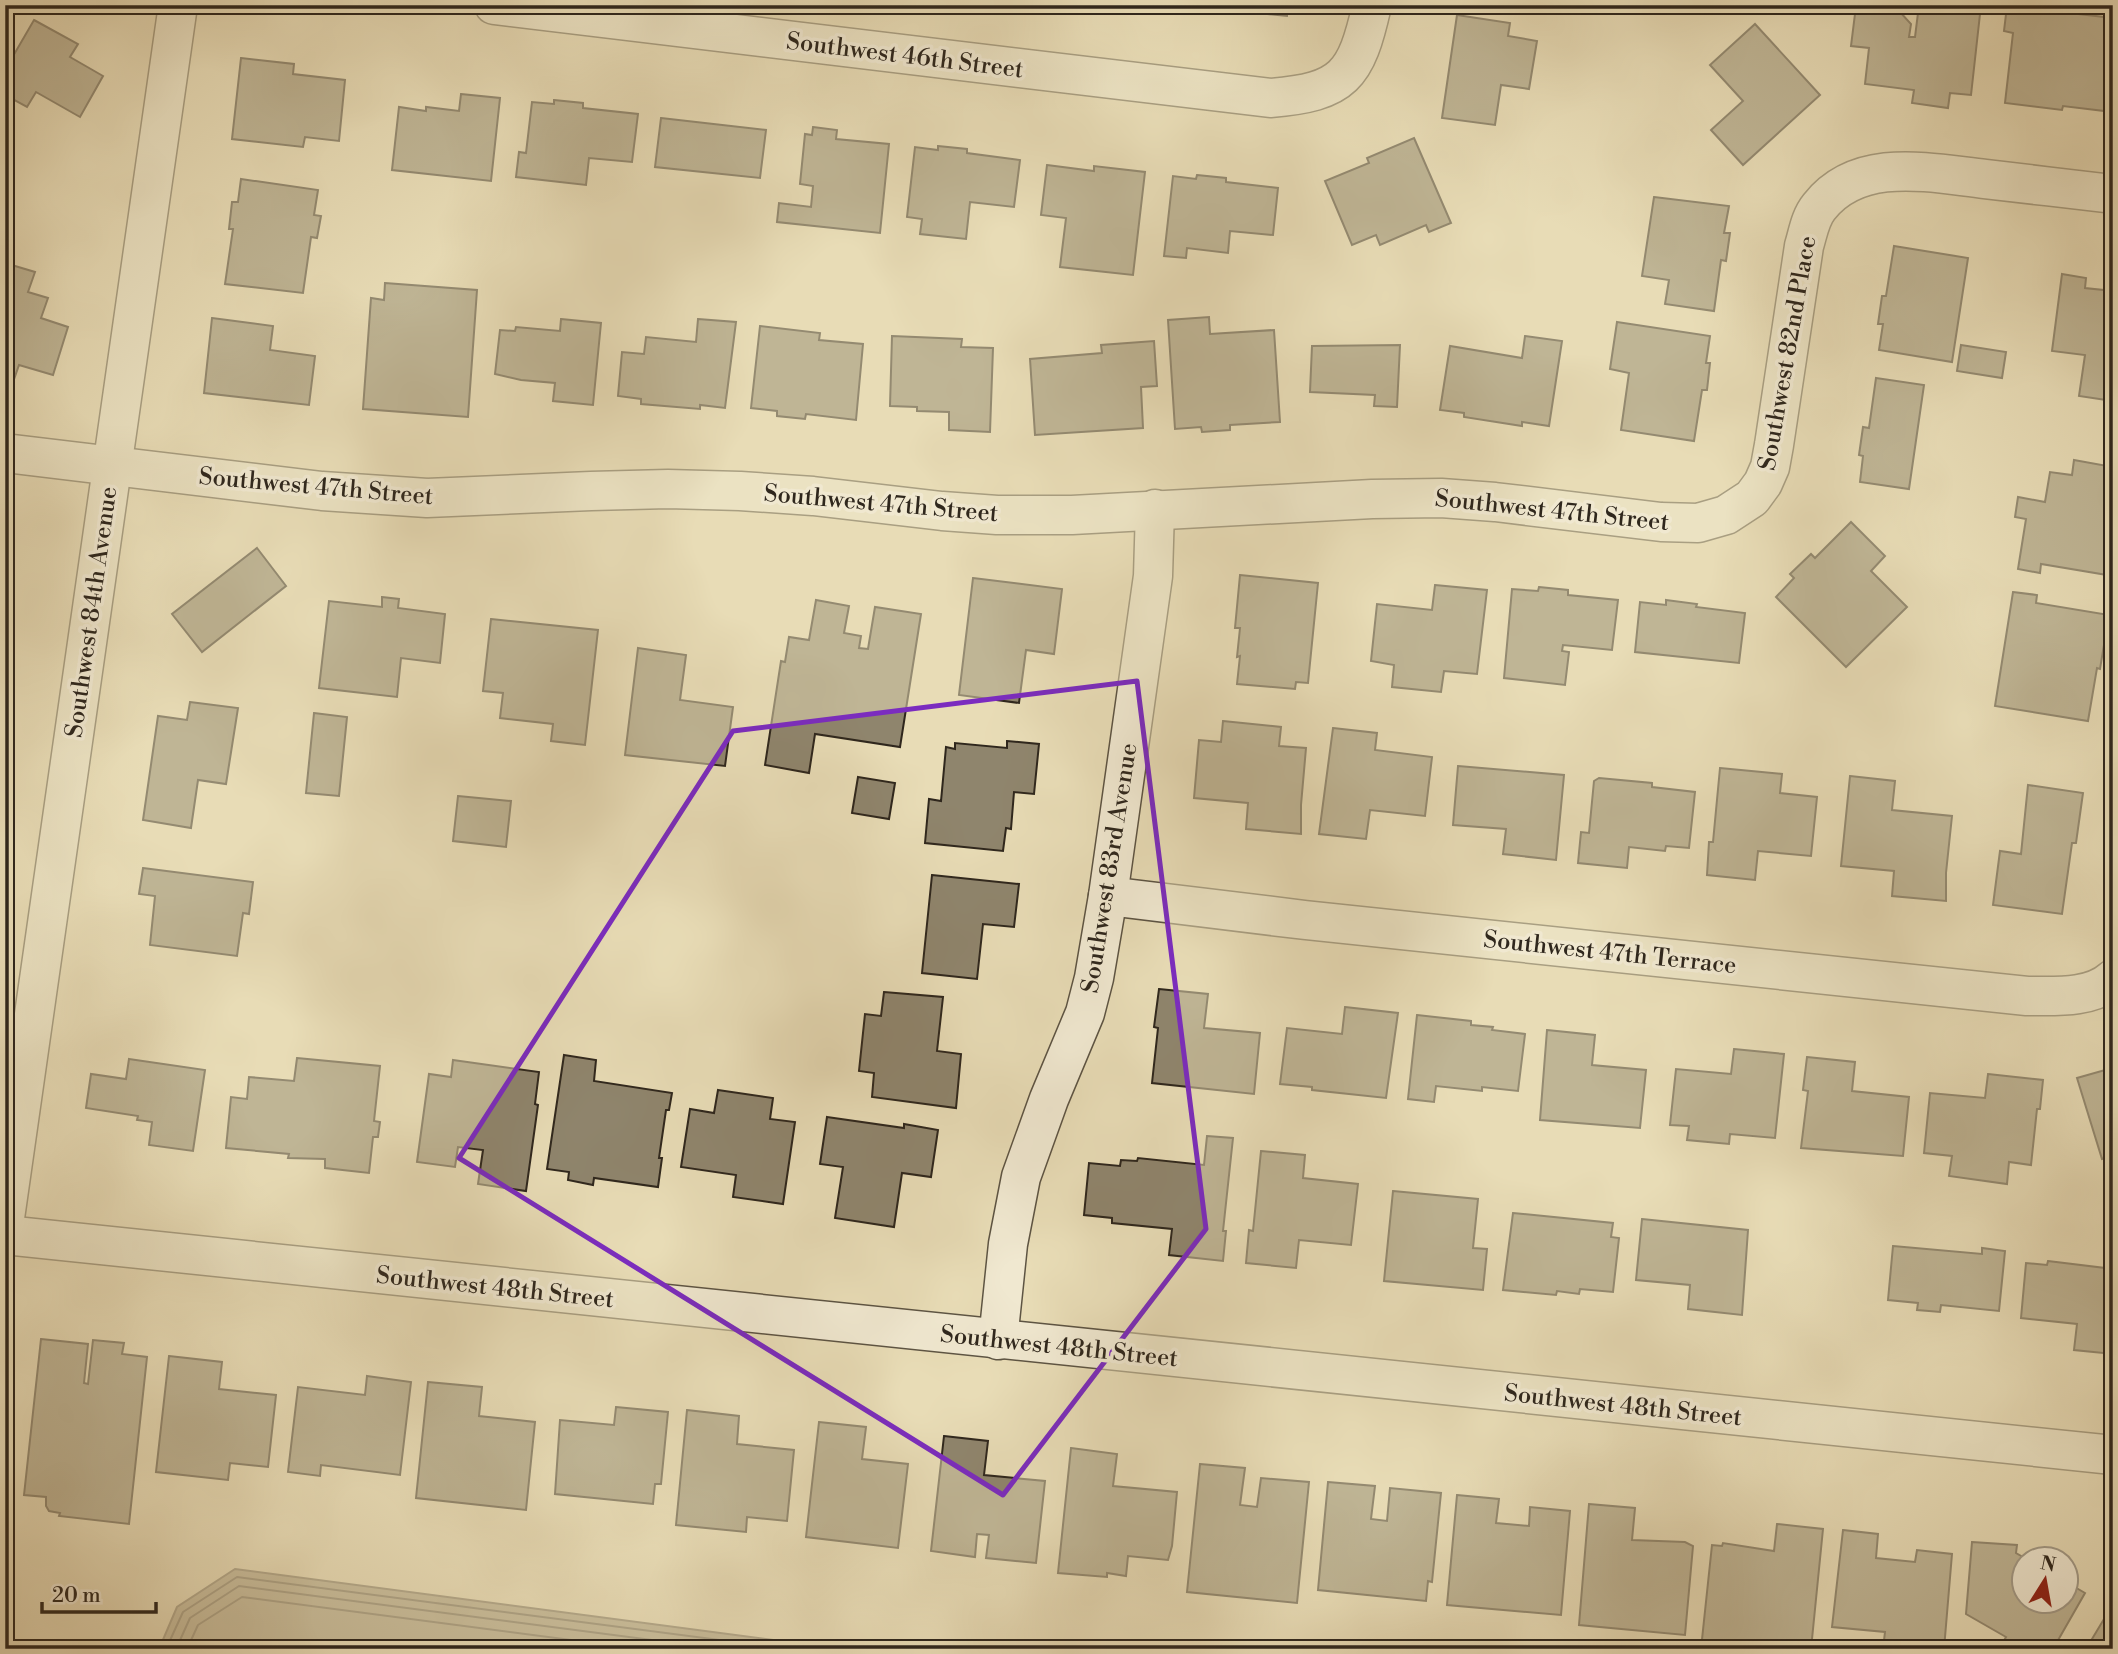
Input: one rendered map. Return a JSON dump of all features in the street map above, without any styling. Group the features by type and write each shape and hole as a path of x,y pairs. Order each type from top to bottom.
{"street":[{"name":"Southwest 84th Avenue","path":"5,1218 178,5"},
{"name":"Southwest 46th Street","path":"494,5 1270,98 1317,91 1338,81 1356,60 1372,5"},
{"name":"Southwest 82nd Place","path":"1752,498 1770,467 1804,246 1810,223 1819,207 1835,192 1857,179 1885,171 1922,172 2113,194"},
{"name":"Southwest 47th Street","path":"5,453 322,491 415,497 668,489 740,491 997,515 1072,515 1155,509 1441,498 1661,522 1698,523 1726,515 1752,498"},
{"name":"Southwest 83rd Avenue","path":"998,1340 1008,1244 1021,1177 1049,1099 1085,1013 1094,978 1153,576 1155,509"},
{"name":"Southwest 47th Terrace","path":"1108,896 1305,920 2027,996 2064,996 2089,991 2111,981"},
{"name":"Southwest 48th Street","path":"5,1235 2113,1455"}],"highlighted area":[{"path":"1137,681 1206,1229 1003,1495 459,1158 733,731"}],"water":[{"path":"235,1569 842,1649 159,1649 177,1607"}],"building":[{"path":"1240,5 1288,5 1287,16 1239,11"},
{"path":"1919,5 1981,5 1971,95 1950,93 1948,108 1912,103 1914,90 1865,84 1869,48 1851,46 1856,6 1900,12 1911,24 1909,37 1915,37"},
{"path":"2007,6 2113,18 2113,112 2063,106 2062,110 2005,103 2013,33 2004,31"},
{"path":"1457,15 1510,23 1508,36 1537,41 1529,89 1501,85 1495,125 1442,118"},
{"path":"34,20 78,44 70,57 103,76 80,117 36,92 27,107 5,95 5,70"},
{"path":"1755,24 1820,95 1743,165 1711,130 1743,101 1710,65"},
{"path":"241,58 294,64 293,74 345,80 339,141 305,137 303,147 232,139"},
{"path":"461,94 500,98 491,181 392,170 399,107 426,111 426,107 459,111"},
{"path":"554,100 583,103 583,108 638,114 632,162 589,158 586,185 516,177 519,152 526,153 532,102 554,104"},
{"path":"661,118 766,130 760,178 655,167"},
{"path":"813,127 837,130 836,139 889,144 880,233 777,222 779,203 811,207 813,186 800,184 805,134 812,135"},
{"path":"1414,138 1451,223 1429,232 1426,225 1380,245 1376,235 1352,245 1325,181 1369,163 1367,158"},
{"path":"938,146 1020,160 1014,207 970,202 966,239 920,234 922,219 907,217 915,147 938,150"},
{"path":"1047,165 1094,171 1094,166 1145,172 1133,275 1060,267 1066,218 1041,215"},
{"path":"1197,175 1226,178 1226,182 1278,188 1273,235 1230,231 1228,253 1187,248 1186,258 1164,256 1173,176 1196,179"},
{"path":"241,179 318,190 314,215 321,216 317,238 311,237 303,293 225,284 233,229 229,229 232,202 238,202"},
{"path":"1654,197 1729,206 1724,233 1730,233 1726,261 1721,260 1714,311 1665,304 1669,280 1642,276"},
{"path":"1894,246 1968,258 1952,362 1879,350 1883,324 1878,324 1882,296 1886,296"},
{"path":"5,263 35,272 28,292 48,298 41,318 68,327 53,375 19,365 12,385 5,383"},
{"path":"2062,274 2086,278 2085,288 2113,291 2113,401 2079,396 2085,355 2052,351"},
{"path":"385,283 477,290 468,417 363,409 371,298 384,300"},
{"path":"1209,317 1210,334 1274,330 1280,422 1230,425 1230,430 1202,432 1201,427 1175,429 1168,320"},
{"path":"212,318 273,326 270,350 315,356 309,405 204,393"},
{"path":"561,319 601,323 593,405 553,401 555,383 495,374 500,330 515,331 516,327 560,331"},
{"path":"698,319 736,322 725,408 700,405 700,409 641,404 641,399 618,396 622,352 644,354 646,337 696,342"},
{"path":"1617,322 1710,336 1706,363 1710,363 1707,390 1702,390 1694,441 1621,430 1629,373 1610,369"},
{"path":"760,326 820,333 819,340 863,344 856,420 806,414 805,419 777,416 777,411 751,408"},
{"path":"892,336 962,339 961,347 993,348 990,432 949,430 949,412 917,411 917,407 890,406"},
{"path":"1525,336 1562,341 1549,426 1522,422 1522,426 1464,417 1464,413 1440,410 1450,346 1522,358"},
{"path":"1154,341 1157,386 1141,387 1143,428 1035,435 1030,359 1102,353 1101,345"},
{"path":"1400,345 1397,407 1374,406 1375,395 1310,392 1312,346"},
{"path":"1961,345 2006,352 2002,378 1957,371"},
{"path":"1876,378 1924,385 1909,489 1860,482 1863,456 1859,455 1863,427 1869,428"},
{"path":"2074,460 2113,467 2113,576 2041,564 2040,573 2018,569 2026,519 2015,517 2018,497 2045,502 2050,472 2072,475"},
{"path":"1851,522 1885,556 1871,571 1907,607 1846,667 1776,597 1794,578 1790,574 1811,554 1815,558"},
{"path":"257,548 286,586 202,652 172,614"},
{"path":"1240,575 1318,583 1308,683 1296,682 1295,689 1237,684 1240,628 1235,628"},
{"path":"973,578 1062,589 1054,654 1026,650 1019,703 959,695"},
{"path":"1435,585 1487,590 1477,674 1444,671 1441,692 1392,687 1394,665 1371,661 1377,604 1432,610"},
{"path":"1539,587 1568,590 1568,595 1618,600 1612,650 1563,645 1562,651 1569,652 1565,685 1504,678 1512,589 1538,591"},
{"path":"2013,592 2037,595 2036,603 2109,615 2088,721 1995,706"},
{"path":"382,597 399,599 398,608 445,614 440,663 401,658 397,697 319,688 329,601 382,607"},
{"path":"816,600 849,606 844,633 861,636 859,648 868,649 875,607 921,614 900,747 815,734 809,773 765,765 781,661 785,662 789,637 809,640"},
{"path":"1666,600 1745,613 1739,663 1635,652 1640,602 1666,605"},
{"path":"491,619 598,630 585,745 551,741 553,724 500,718 503,693 483,691"},
{"path":"638,648 686,655 680,700 733,707 725,766 625,755"},
{"path":"190,702 238,708 226,784 198,780 191,828 143,820 158,716 187,720"},
{"path":"314,713 347,717 339,796 306,793"},
{"path":"1223,721 1281,727 1279,746 1306,748 1301,834 1246,829 1248,803 1194,798 1199,740 1221,742"},
{"path":"1333,728 1377,733 1375,750 1432,757 1425,816 1370,810 1366,839 1319,834"},
{"path":"1007,741 1039,744 1034,794 1014,792 1011,829 1006,828 1003,851 925,843 929,799 941,801 946,747 955,749 955,743 1007,748"},
{"path":"1458,766 1564,775 1556,860 1503,854 1506,829 1453,825"},
{"path":"1720,768 1782,774 1780,793 1817,797 1811,856 1758,851 1755,880 1707,875"},
{"path":"1850,776 1895,781 1892,810 1952,816 1946,901 1892,896 1894,871 1841,866"},
{"path":"858,777 895,783 889,819 852,813"},
{"path":"1599,778 1652,783 1652,787 1695,792 1689,848 1666,846 1665,851 1629,847 1627,868 1578,863 1581,832 1589,833 1594,781"},
{"path":"2028,785 2083,793 2076,843 2072,843 2062,914 1993,905 2000,851 2021,854"},
{"path":"458,796 511,801 506,847 453,841"},
{"path":"143,868 253,882 249,914 243,913 237,956 150,945 155,896 139,894"},
{"path":"932,875 1019,884 1014,927 983,924 977,979 922,973"},
{"path":"1159,989 1208,994 1204,1028 1260,1033 1254,1094 1152,1083 1158,1028 1154,1027"},
{"path":"884,992 943,997 937,1051 961,1054 956,1108 872,1097 874,1073 859,1071 865,1014 881,1016"},
{"path":"1345,1007 1398,1013 1386,1098 1280,1084 1287,1028 1342,1034"},
{"path":"1417,1015 1471,1021 1471,1025 1525,1034 1518,1091 1482,1087 1482,1091 1436,1086 1434,1102 1408,1099"},
{"path":"1547,1030 1595,1035 1592,1065 1646,1070 1640,1128 1540,1120"},
{"path":"1734,1049 1784,1054 1775,1138 1730,1134 1729,1144 1687,1140 1689,1126 1670,1125 1676,1069 1731,1074"},
{"path":"564,1055 596,1060 594,1081 672,1093 669,1110 666,1110 658,1187 594,1178 593,1185 568,1180 569,1172 547,1169"},
{"path":"1807,1057 1855,1062 1852,1091 1909,1097 1903,1156 1801,1148 1808,1091 1803,1090"},
{"path":"297,1058 380,1066 374,1121 380,1122 378,1137 373,1137 369,1173 325,1168 325,1159 288,1158 289,1154 226,1148 231,1097 247,1099 249,1077 294,1081"},
{"path":"129,1059 205,1070 193,1151 149,1145 152,1122 137,1120 138,1116 86,1108 91,1074 126,1079"},
{"path":"453,1060 539,1072 535,1104 538,1105 526,1191 478,1184 483,1150 458,1147 455,1167 417,1162 429,1074 451,1077"},
{"path":"2112,1068 2113,1156 2102,1159 2077,1078"},
{"path":"1988,1074 2043,1080 2031,1165 2009,1162 2007,1184 1949,1176 1952,1156 1924,1153 1930,1093 1985,1098"},
{"path":"718,1090 773,1098 770,1119 795,1122 783,1204 733,1197 736,1175 681,1167 690,1109 714,1113"},
{"path":"827,1117 938,1130 931,1177 902,1173 894,1227 835,1218 843,1167 820,1164"},
{"path":"1207,1136 1233,1138 1223,1231 1226,1231 1223,1261 1169,1255 1172,1229 1112,1223 1112,1218 1084,1215 1089,1163 1120,1166 1121,1160 1137,1161 1138,1158 1204,1165"},
{"path":"1261,1151 1305,1155 1303,1178 1358,1184 1351,1245 1299,1240 1296,1268 1246,1263 1249,1230 1253,1231"},
{"path":"1393,1191 1478,1199 1473,1248 1487,1249 1483,1290 1384,1281"},
{"path":"1513,1213 1613,1223 1611,1237 1619,1238 1613,1292 1580,1289 1579,1294 1557,1291 1556,1295 1503,1290"},
{"path":"1642,1219 1748,1230 1742,1315 1688,1309 1690,1285 1636,1280"},
{"path":"1893,1246 1982,1254 1982,1248 2005,1251 1999,1311 1941,1305 1940,1312 1917,1310 1918,1303 1888,1300"},
{"path":"2048,1261 2113,1269 2113,1354 2074,1350 2077,1324 2021,1318 2026,1263 2047,1265"},
{"path":"41,1339 88,1344 84,1383 88,1384 93,1340 124,1343 122,1354 147,1357 129,1524 59,1516 60,1513 49,1511 46,1497 24,1495"},
{"path":"169,1356 222,1362 219,1389 276,1395 268,1467 230,1463 228,1480 156,1472"},
{"path":"367,1376 411,1382 400,1475 321,1465 320,1476 288,1472 298,1387 365,1395"},
{"path":"428,1382 482,1387 479,1416 535,1422 526,1510 416,1498"},
{"path":"5,1389 13,1390 5,1478"},
{"path":"616,1407 668,1412 661,1484 655,1484 653,1504 555,1494 560,1420 614,1425"},
{"path":"687,1410 739,1416 737,1444 794,1450 787,1521 747,1517 746,1532 676,1525"},
{"path":"819,1422 866,1427 862,1459 908,1464 898,1548 806,1537"},
{"path":"944,1436 988,1441 984,1475 1045,1481 1036,1563 986,1558 989,1535 977,1534 975,1557 931,1551"},
{"path":"1071,1448 1117,1454 1113,1486 1177,1492 1172,1546 1168,1560 1128,1556 1126,1576 1107,1573 1107,1577 1058,1573"},
{"path":"1200,1464 1245,1468 1240,1505 1257,1507 1261,1478 1309,1482 1297,1603 1187,1592"},
{"path":"1328,1482 1375,1486 1371,1519 1387,1521 1390,1488 1441,1493 1432,1582 1428,1581 1426,1601 1318,1590"},
{"path":"1457,1495 1499,1499 1496,1523 1529,1526 1530,1507 1570,1511 1561,1615 1447,1605"},
{"path":"1589,1504 1635,1508 1632,1540 1685,1542 1693,1546 1685,1635 1579,1625"},
{"path":"1777,1524 1823,1529 1811,1649 1701,1649 1712,1545 1722,1546 1723,1543 1774,1551"},
{"path":"1843,1530 1878,1534 1876,1558 1915,1562 1917,1550 1952,1554 1944,1649 1883,1649 1885,1632 1832,1627"},
{"path":"1972,1542 2017,1545 2010,1546 2010,1616 2072,1616 2053,1649 1999,1649 2006,1637 1966,1614"},
{"path":"2113,1580 2113,1598 2105,1593"},
{"path":"2113,1604 2113,1649 2086,1649"}]}
